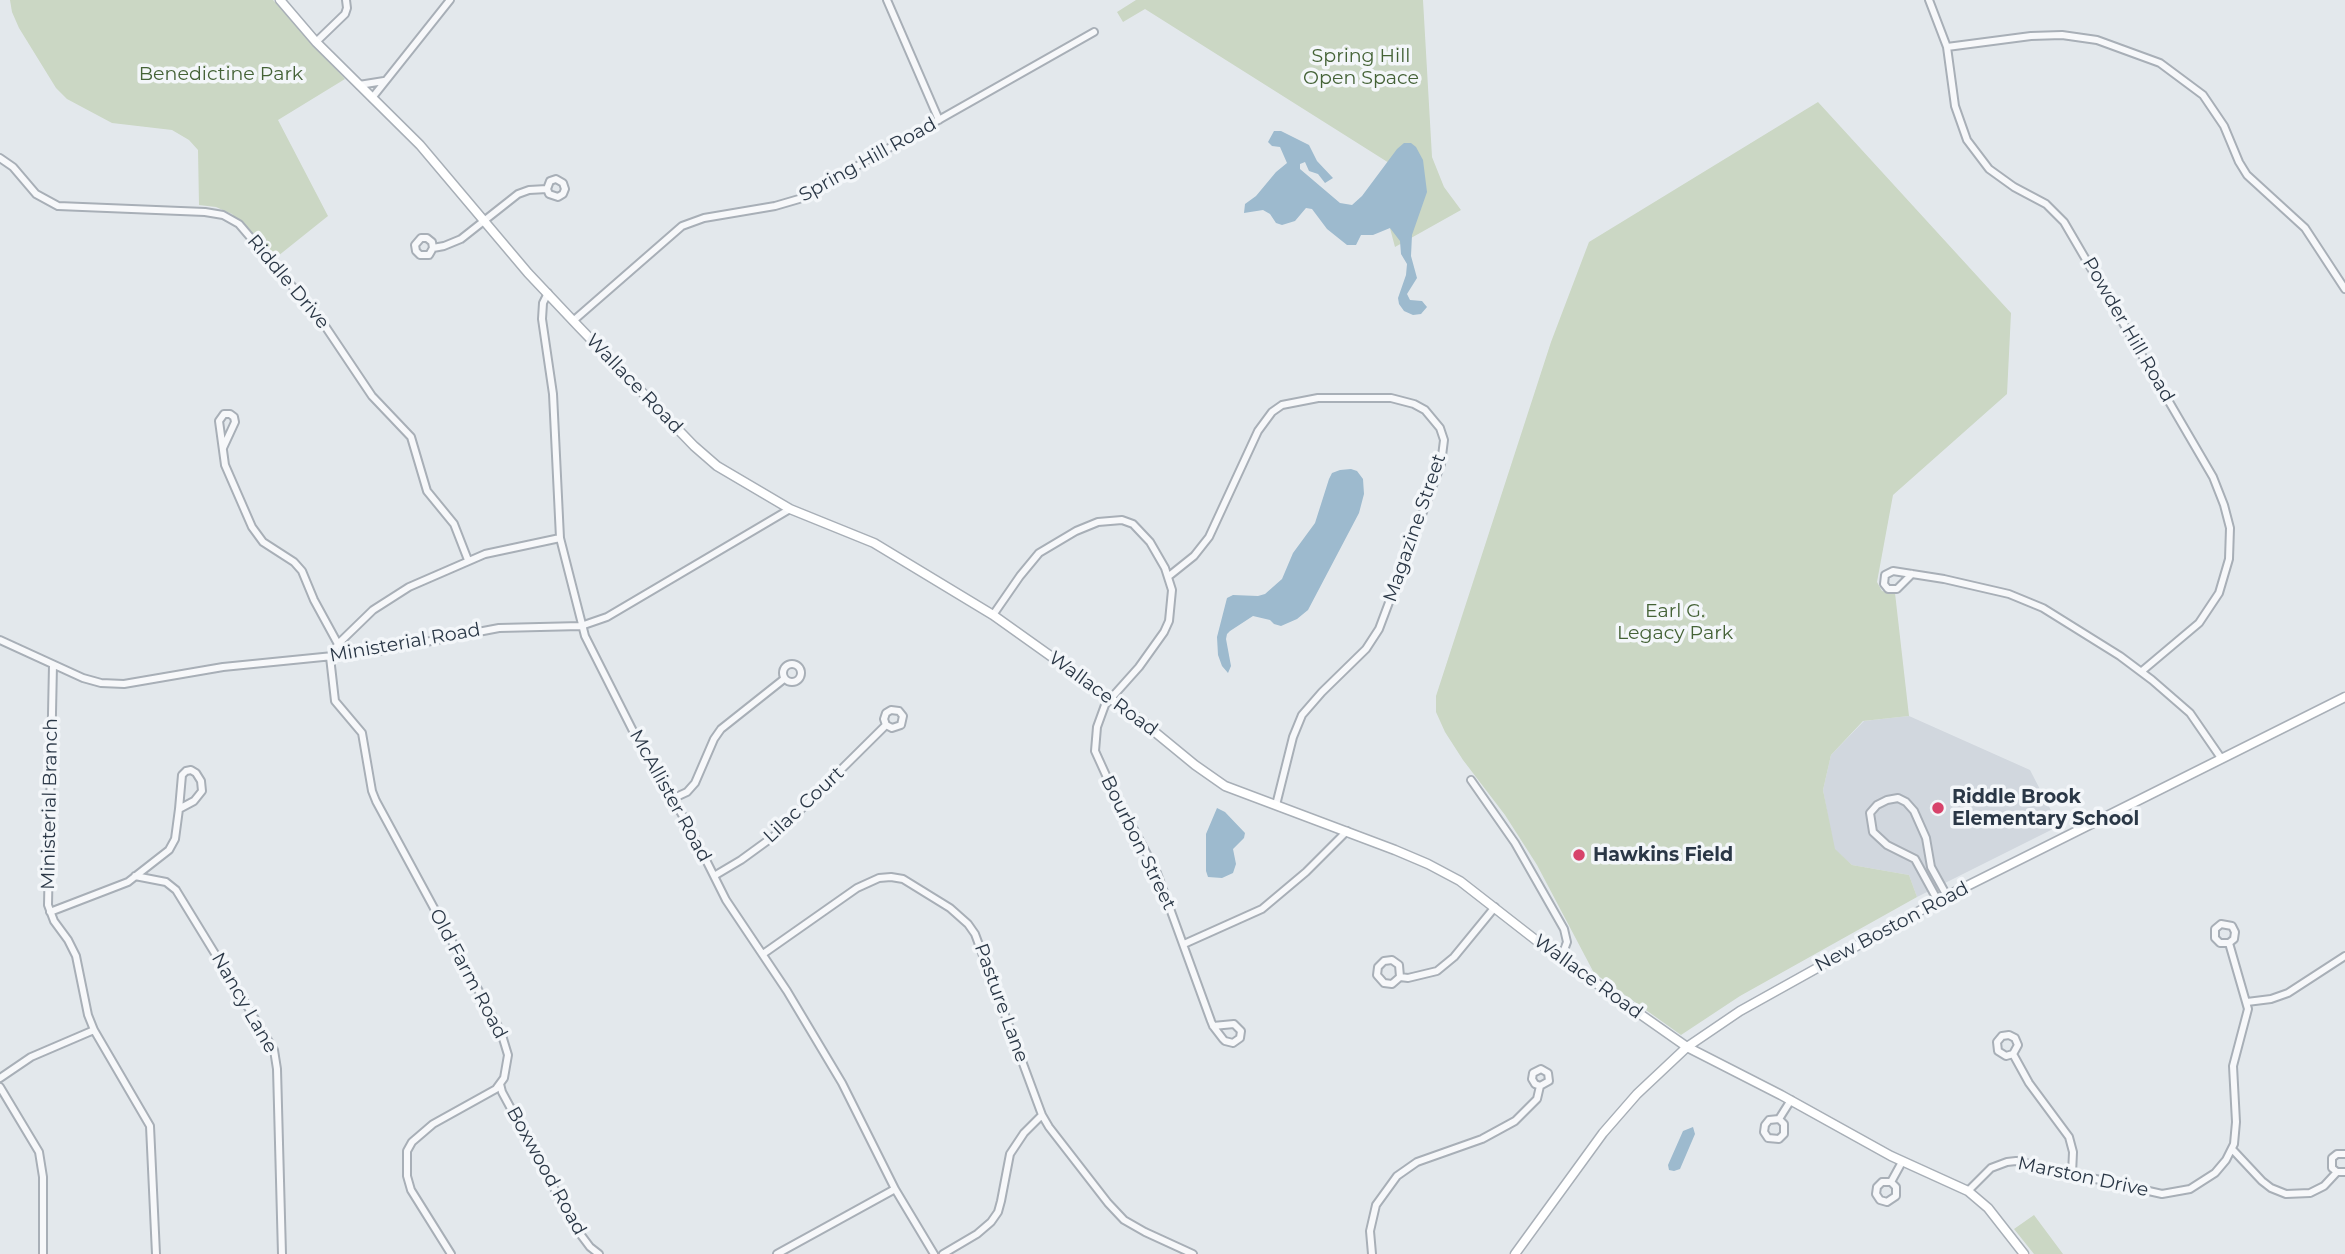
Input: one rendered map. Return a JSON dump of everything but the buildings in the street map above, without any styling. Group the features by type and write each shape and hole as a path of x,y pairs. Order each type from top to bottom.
{"street":[{"name":"Wallace Road","path":"280,0 316,42 420,145 573,321 708,459 733,477 790,509 874,542 993,615 1146,724 1210,776 1242,793 1347,831 1444,872 1687,1047 1791,1100 1902,1162 1968,1191 1988,1208 2024,1254"},
{"path":"316,42 345,14 346,0"},
{"path":"372,98 450,0"},
{"path":"887,0 940,120"},
{"name":"Powder Hill Road","path":"1929,0 1947,47 1958,118 1974,151 1999,177 2046,204 2064,222 2206,465 2224,505 2230,528 2229,559 2219,593 2199,623 2142,671"},
{"name":"Spring Hill Road","path":"573,321 682,226 704,218 796,201 1094,32"},
{"path":"1947,47 2031,36 2062,35 2097,40 2160,63 2190,83 2207,99 2224,126 2239,163 2247,175 2305,228 2345,289"},
{"path":"359,85 384,81"},
{"name":"Riddle Drive","path":"0,158 13,167 36,194 58,206 205,212 223,215 239,225 325,325 372,396 411,437 427,491 454,524 468,560"},
{"path":"433,247 455,242 518,194 547,189"},
{"name":"McAllister Road","path":"548,293 543,303 542,319 552,381 560,538 581,626 633,731 674,799 726,900 763,954 842,1083 895,1189 934,1254"},
{"name":"Magazine Street","path":"1169,576 1194,556 1209,537 1258,432 1272,412 1282,405 1318,398 1391,398 1425,410 1440,428 1444,440 1441,464 1378,629 1366,649 1302,715 1293,737 1276,805"},
{"path":"223,448 236,422 230,414 224,414 219,421 223,448 227,470 255,532 267,545 294,562 302,571 338,644"},
{"name":"Ministerial Road","path":"0,640 89,680 124,684 223,667 399,648 499,628 581,626 607,617 790,509"},
{"path":"993,615 1034,557 1049,546 1098,522 1122,520 1133,524 1150,542 1169,576 1172,609 1164,632 1139,667 1110,699"},
{"path":"330,657 338,644 388,599 468,560 560,538"},
{"path":"1912,574 1982,587 2043,608 2142,671 2190,713 2221,758"},
{"name":"Old Farm Road","path":"330,657 335,701 362,733 376,801 504,1039 508,1062 500,1084"},
{"name":"Ministerial Branch","path":"53,665 48,892 50,912 76,956 88,1015 94,1030 150,1126 156,1254"},
{"path":"674,799 687,792 695,783 721,729 784,679"},
{"name":"New Boston Road","path":"1515,1254 1608,1126 1651,1080 1687,1047 1740,1011 1947,896 2345,697"},
{"name":"Bourbon Street","path":"1110,699 1100,716 1095,751 1157,873 1213,1026"},
{"name":"Lilac Court","path":"714,876 774,836 886,725"},
{"path":"50,912 122,885 172,847 182,775 191,770 201,781 202,791 194,801 179,809"},
{"path":"1471,780 1515,843 1564,929 1567,942 1561,958"},
{"path":"1938,901 1915,859 1887,845 1872,832 1870,813 1877,805 1898,798 1914,811 1926,838 1931,867 1947,896"},
{"path":"1184,944 1262,909 1306,872 1347,831"},
{"name":"Nancy Lane","path":"135,876 166,881 176,890 274,1050 278,1069 282,1254"},
{"name":"Pasture Lane","path":"763,954 868,882 891,877 914,885 960,915 975,934 1042,1115 1055,1137 1124,1220 1192,1254"},
{"path":"1400,977 1422,977 1437,971 1454,957 1495,907"},
{"path":"2229,943 2247,1002 2247,1019 2236,1046 2232,1066 2236,1130 2232,1149 2262,1181 2286,1194 2310,1193 2324,1186 2341,1172 2331,1165 2332,1158 2337,1154 2345,1154"},
{"path":"2247,1002 2271,999 2288,993 2345,956"},
{"path":"0,1078 31,1057 94,1030"},
{"path":"2012,1054 2068,1137 2073,1152 2072,1174"},
{"path":"451,1254 411,1189 407,1176 408,1151 412,1142 433,1124 488,1095 500,1084"},
{"name":"Boxwood Road","path":"500,1084 575,1227 599,1254"},
{"path":"1372,1254 1370,1231 1376,1205 1397,1176 1417,1162 1482,1139 1504,1128 1533,1105 1539,1095 1540,1086"},
{"path":"0,1087 39,1152 43,1177 43,1254"},
{"path":"1779,1119 1791,1100"},
{"path":"943,1254 991,1223 1001,1201 1010,1154 1024,1133 1042,1115"},
{"name":"Marston Drive","path":"1968,1191 1991,1168 2007,1162 2024,1162 2151,1192 2172,1193 2190,1189 2208,1178 2221,1166 2232,1149"},
{"path":"1891,1182 1902,1162"},
{"path":"777,1254 895,1189"}],"shaded area":[{"name":"Riddle Brook Elementary School","path":"1909,716 2030,770 2059,826 1917,897 1909,875 1852,865 1834,849 1823,790 1831,755 1864,721"}],"green space":[{"name":"Benedictine Park","path":"10,0 273,0 345,79 278,120 328,216 273,260 232,214 216,207 199,205 198,150 189,140 172,130 112,123 67,99 56,88 19,28"},
{"name":"Spring Hill Open Space","path":"1136,0 1423,0 1432,157 1444,187 1461,210 1395,247 1383,202 1397,168 1145,9 1123,22 1117,12"},
{"name":"Earl G. Legacy Park","path":"1818,102 2011,313 2007,394 1893,495 1877,582 1882,591 1895,593 1909,716 1863,721 1831,755 1823,790 1835,849 1852,865 1909,875 1917,897 1740,996 1681,1035 1594,973 1537,865 1505,815 1445,732 1436,712 1436,696 1551,342 1589,242"},
{"path":"2034,1215 2063,1254 2034,1254 2014,1229"}],"water":[{"path":"1274,131 1281,131 1309,145 1317,161 1333,178 1325,183 1318,174 1309,171 1305,162 1300,164 1300,169 1340,203 1352,205 1362,196 1397,149 1404,143 1411,143 1416,147 1423,160 1427,192 1412,235 1411,256 1417,278 1407,294 1410,300 1422,301 1427,307 1421,314 1413,315 1404,311 1399,304 1398,298 1407,264 1401,254 1400,241 1390,228 1373,235 1361,235 1356,245 1347,245 1327,229 1312,209 1306,208 1295,221 1282,225 1276,223 1270,214 1263,210 1244,213 1245,204 1287,163 1280,147 1272,146 1268,142"},
{"path":"1351,469 1357,471 1363,479 1364,494 1359,513 1308,610 1297,619 1281,626 1253,616 1230,631 1226,639 1231,666 1228,673 1218,655 1217,637 1227,598 1233,595 1265,594 1282,579 1293,553 1315,523 1332,473"},
{"path":"1217,808 1225,812 1245,833 1244,838 1233,849 1236,864 1233,873 1222,878 1208,877 1206,871 1206,834"},
{"path":"1693,1127 1695,1134 1680,1169 1669,1170 1668,1165 1683,1131"}],"place":[{"name":"Riddle Brook Elementary School","path":"1938,808"},
{"name":"Hawkins Field","path":"1579,855"}]}
